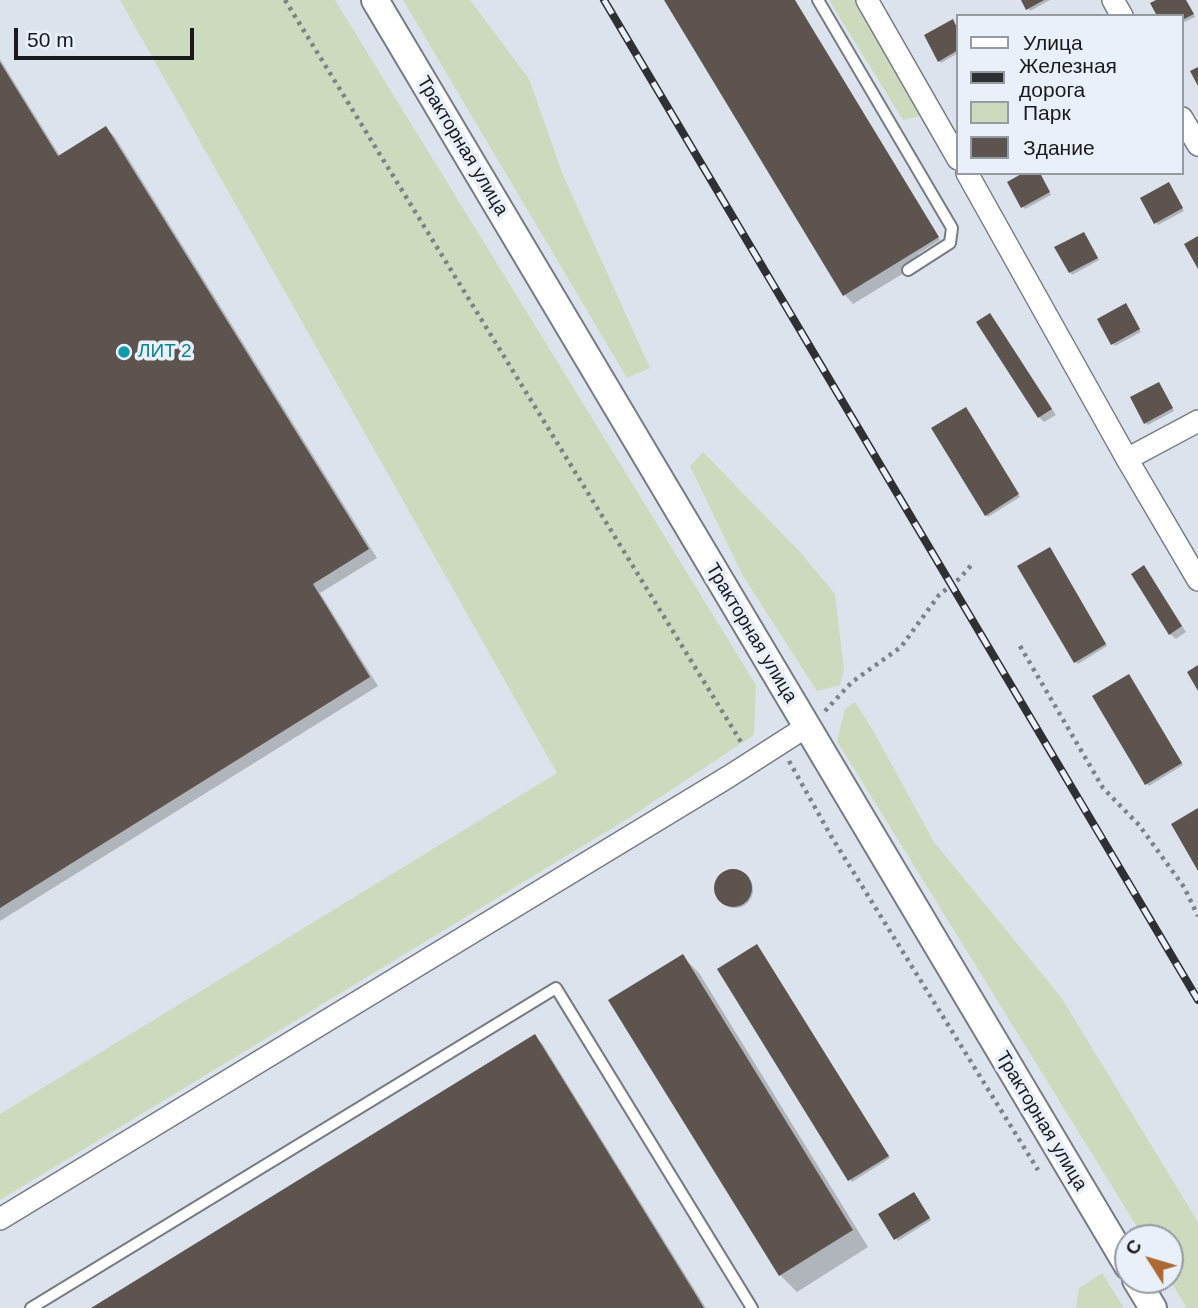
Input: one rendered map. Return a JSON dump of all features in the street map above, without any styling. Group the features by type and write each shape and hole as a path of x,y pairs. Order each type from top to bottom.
{"street":[{"name":"Тракторная улица","path":"375,0 1114,1243"},
{"path":"867,0 956,156"},
{"path":"1184,121 1198,145"},
{"path":"968,175 1127,460 1198,580"},
{"path":"1127,460 1198,421"},
{"path":"0,1219 806,727"}],"lane":[{"path":"818,0 952,228 950,243 908,270"},
{"path":"31,1308 556,988 752,1308"}],"path":[{"path":"285,0 752,761"},
{"path":"806,727 859,677 901,647 939,595 974,562"},
{"path":"1020,646 1103,788 1139,825 1184,887 1198,916"},
{"path":"779,743 831,836 1038,1170"}],"green space":[{"path":"120,0 335,0 756,685 754,735 632,816 0,1200 0,1114 557,773"},
{"path":"403,0 470,0 529,79 563,175 650,368 627,378"},
{"path":"829,0 857,0 925,115 903,120"},
{"path":"703,452 801,553 835,594 844,670 840,685 817,691 743,576 690,466"},
{"path":"855,702 934,842 1061,997 1198,1222 1198,1308 1187,1308 1178,1294 1184,1294 1184,1224 1135,1224 837,741 845,709"},
{"path":"1102,1273 1124,1308 1076,1308 1079,1288"}],"building":[{"path":"664,0 795,0 939,237 843,296"},
{"path":"1021,0 1044,0 1026,10"},
{"path":"1156,0 1186,0 1194,14 1184,19 1184,14 1156,14 1150,3"},
{"path":"953,19 956,26 956,51 938,62 924,35"},
{"name":"ЛИТ 2","path":"0,62 58,156 106,126 369,549 313,584 370,677 0,908"},
{"path":"1198,67 1198,86 1190,71"},
{"path":"1019,175 1041,175 1050,192 1021,208 1007,182"},
{"path":"1169,182 1183,208 1154,224 1140,198"},
{"path":"1084,232 1098,258 1069,273 1054,247"},
{"path":"1198,236 1198,269 1184,244"},
{"path":"1126,303 1140,329 1111,345 1097,319"},
{"path":"990,313 1052,409 1038,418 976,322"},
{"path":"1159,382 1173,408 1144,424 1130,397"},
{"path":"966,407 1019,494 985,516 931,428"},
{"path":"1050,547 1106,644 1074,663 1017,566"},
{"path":"1144,565 1182,626 1169,635 1131,574"},
{"path":"1198,665 1198,691 1187,672"},
{"path":"1129,674 1182,763 1145,785 1092,696"},
{"path":"1198,808 1198,871 1171,824"},
{"path":"733,869 746,875 752,888 746,901 733,907 720,901 714,888 720,875"},
{"path":"757,944 889,1156 848,1181 717,969"},
{"path":"683,954 853,1230 779,1276 608,1000"},
{"path":"535,1034 704,1308 91,1308"},
{"path":"914,1192 930,1218 894,1240 878,1214"}],"railway":[{"path":"604,0 1198,1000"}],"place":[{"name":"ЛИТ 2","path":"124,352"}]}
